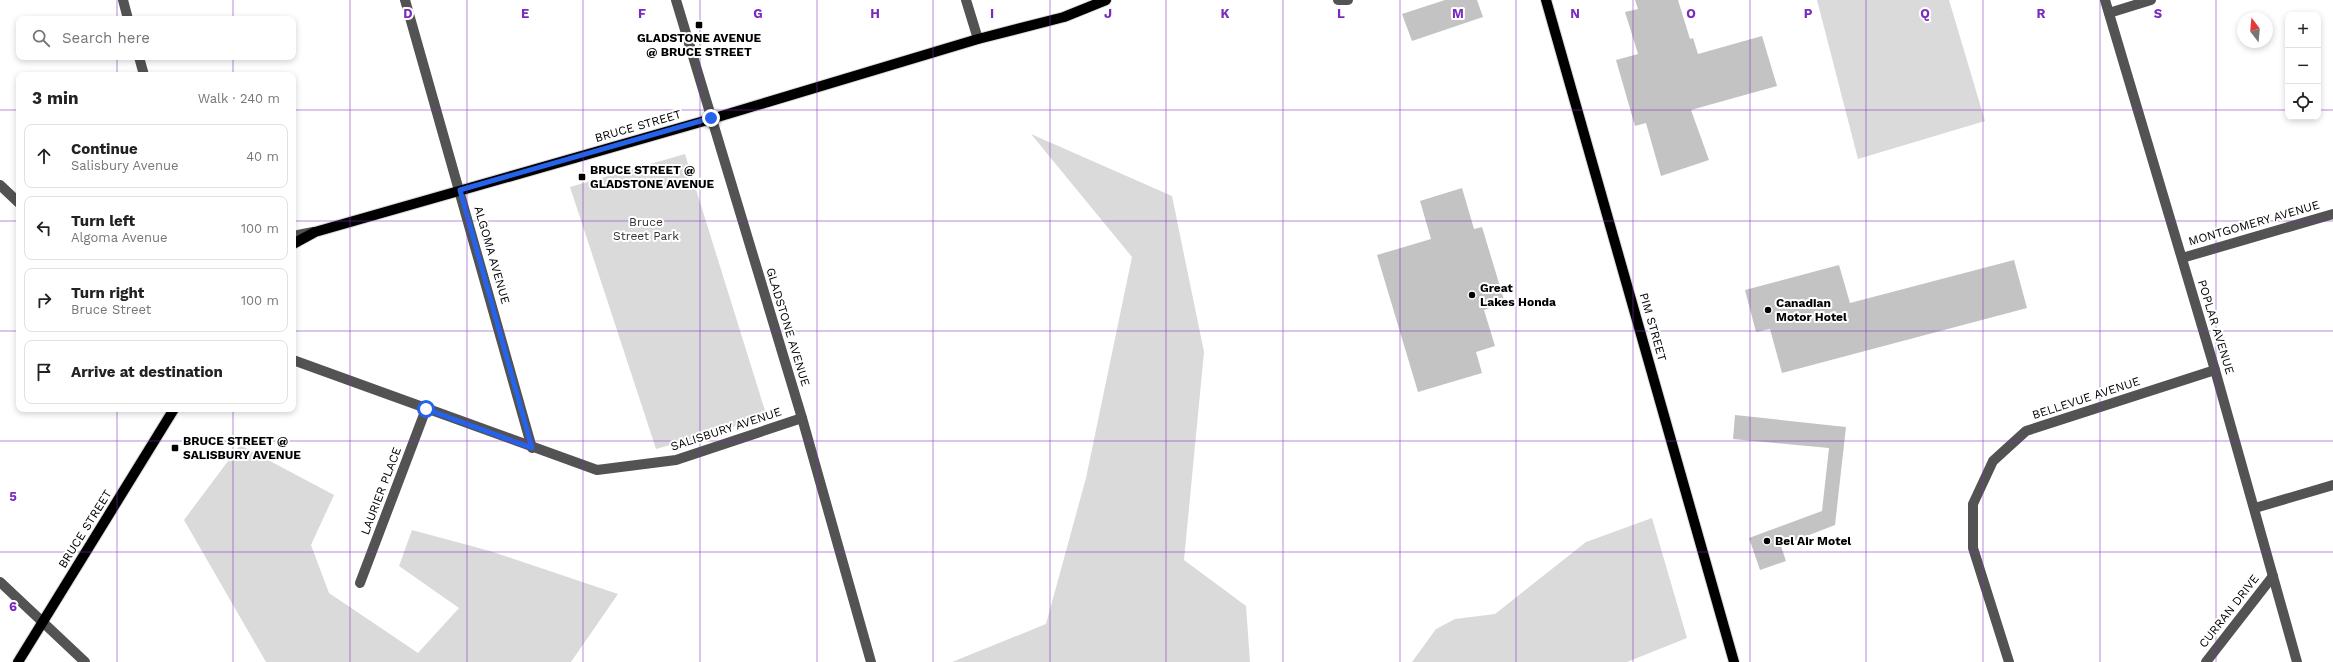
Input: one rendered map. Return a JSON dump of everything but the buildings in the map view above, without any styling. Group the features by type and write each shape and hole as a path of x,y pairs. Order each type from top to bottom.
{"main road":[{"name":"BRUCE STREET","path":"296,242 315,232 711,118 978,39 1064,17 1106,0"},
{"name":"PIM STREET","path":"1546,0 1734,662"},
{"name":"BRUCE STREET","path":"18,662 172,412"}],"street":[{"path":"123,0 127,16"},
{"name":"ALGOMA AVENUE","path":"405,0 532,448"},
{"name":"GLADSTONE AVENUE","path":"676,0 802,418 871,662"},
{"path":"966,0 978,39"},
{"path":"1338,0 1348,0"},
{"name":"POPLAR AVENUE","path":"2106,0 2215,370 2297,662"},
{"path":"2109,13 2151,0"},
{"path":"139,60 143,72"},
{"path":"0,185 16,200"},
{"name":"MONTGOMERY AVENUE","path":"2182,258 2333,214"},
{"name":"BRUCE STREET","path":"296,235 315,232"},
{"name":"SALISBURY AVENUE","path":"296,361 532,448 597,470 676,460 802,418"},
{"name":"BELLEVUE AVENUE","path":"2010,662 1973,548 1973,504 1993,461 2026,431 2215,370"},
{"name":"LAURIER PLACE","path":"360,583 426,409"},
{"path":"2254,508 2333,485"},
{"name":"CURRAN DRIVE","path":"2206,662 2273,576"},
{"path":"0,582 86,662"}],"green space":[{"path":"1817,0 1949,0 1985,121 1858,159"},
{"path":"1031,134 1172,196 1204,352 1184,560 1246,606 1250,662 952,662 1046,624 1086,478 1132,257"},
{"name":"Bruce Street Park","path":"685,154 767,417 656,449 570,187"},
{"path":"240,445 334,495 311,545 329,593 418,653 459,608 399,566 412,530 490,551 618,594 571,662 266,662 184,520"},
{"path":"1652,518 1687,638 1627,662 1412,662 1436,629 1455,619 1495,614 1586,542"}],"place":[{"name":"GLADSTONE AVENUE @ BRUCE STREET","path":"699,25"},
{"name":"BRUCE STREET @ GLADSTONE AVENUE","path":"582,177"},
{"name":"Great Lakes Honda","path":"1472,295"},
{"name":"Canadian Motor Hotel","path":"1768,310"},
{"name":"BRUCE STREET @ SALISBURY AVENUE","path":"175,448"},
{"name":"Bel Air Motel","path":"1767,541"}],"route":[{"path":"426,409 532,448 460,190 711,118"}]}
